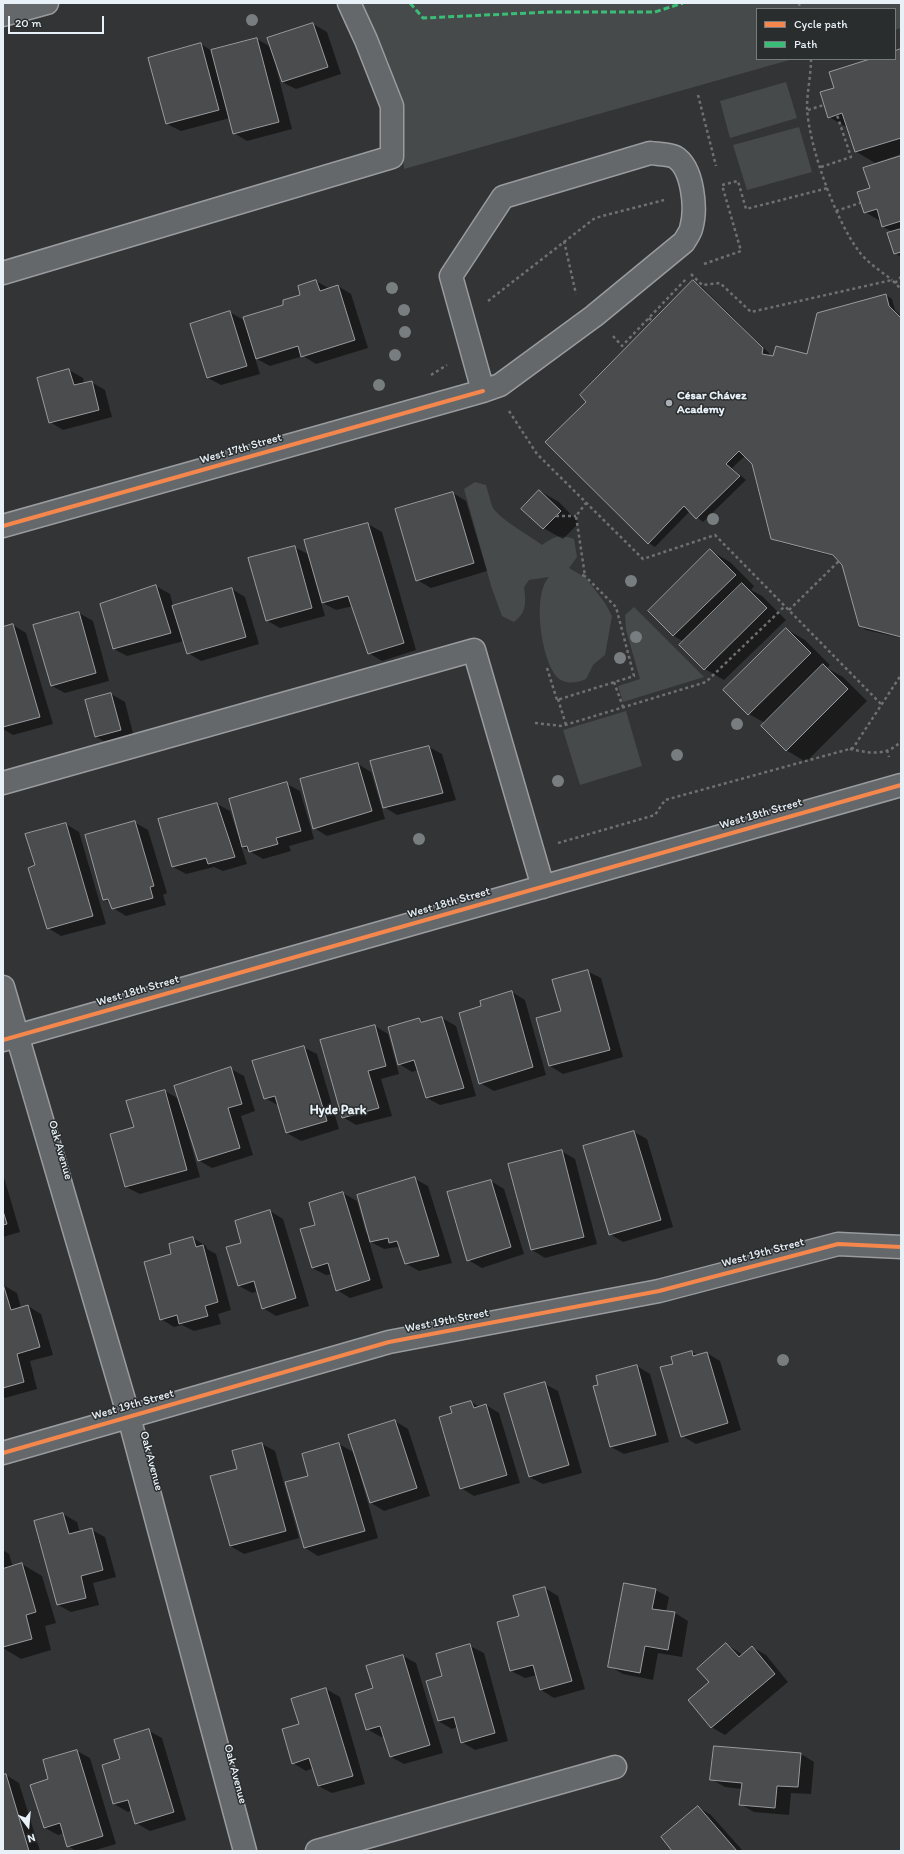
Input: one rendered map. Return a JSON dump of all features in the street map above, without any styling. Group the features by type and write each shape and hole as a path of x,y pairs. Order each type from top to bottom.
{"street":[{"path":"3,15 47,3"},
{"path":"3,273 392,157 392,106 366,40 349,3"},
{"path":"650,153 674,156 685,167 692,186 692,193 693,206 691,228 684,242 594,316 492,388 451,276 503,197 650,153"},
{"name":"West 17th Street","path":"3,526 492,388"},
{"path":"3,783 474,650 543,887"},
{"name":"West 18th Street","path":"10,1038 901,785"},
{"name":"Oak Avenue","path":"3,987 10,1038 129,1417 245,1851"},
{"name":"West 19th Street","path":"3,1453 389,1342 659,1290 838,1244 901,1247"},
{"path":"317,1851 615,1767"}],"path":[{"path":"810,60 808,110 809,126 836,211 858,251 901,289"},
{"path":"698,95 718,170"},
{"path":"808,110 824,105"},
{"path":"821,167 851,157 837,114"},
{"path":"720,178 722,185"},
{"path":"487,301 595,218 738,181 746,209 828,188"},
{"path":"836,211 860,202"},
{"path":"692,274 702,285 720,283 751,312 894,282 901,277"},
{"path":"649,318 652,321"},
{"path":"492,388 537,454 643,559 715,535 881,704"},
{"path":"585,576 576,516 586,503"},
{"path":"556,516 576,516"},
{"path":"789,610 838,561"},
{"path":"558,699 634,676 616,607 585,576 582,575"},
{"path":"535,724 562,726 706,682 785,606"},
{"path":"547,668 566,725"},
{"path":"532,851 655,815 665,800 853,748 901,675"},
{"path":"614,682 623,707"},
{"path":"850,749 873,754 895,748 901,741"},
{"path":"888,750 889,757"}],"shaded area":[{"path":"358,3 901,3 901,28 896,30 896,8 756,8 756,60 789,60 404,169 401,107 388,61"},
{"path":"786,82 797,118 730,138 720,101"},
{"path":"799,127 812,172 747,190 733,145"},
{"path":"475,482 486,485 495,511 515,527 542,545 561,536 574,539 577,557 569,568 586,578 605,603 612,616 605,655 593,665 586,679 579,682 567,682 560,680 551,668 543,642 540,612 544,586 549,577 529,580 524,587 525,606 521,614 514,622 502,616 492,589 464,489"},
{"path":"634,607 704,677 623,702 618,686 640,679 626,630 625,615"},
{"path":"626,711 642,766 580,785 563,730"}],"building":[{"path":"313,23 328,67 282,82 267,38"},
{"path":"257,38 279,122 233,134 211,50"},
{"path":"201,43 219,110 166,124 148,58"},
{"path":"901,49 901,138 855,152 842,113 828,118 820,92 834,88 829,72 867,60 896,60 896,51"},
{"path":"901,156 901,221 882,227 877,209 864,213 857,192 870,188 863,168"},
{"path":"901,229 901,252 894,254 887,233"},
{"path":"316,280 320,291 338,285 355,340 301,357 298,346 256,359 243,317 283,305 283,300 300,295 298,286"},
{"name":"César Chávez Academy","path":"693,280 763,348 762,354 773,356 776,346 807,354 817,313 886,294 889,306 901,318 901,637 859,626 842,565 833,555 771,539 752,464 739,451 726,464 740,476 696,519 684,506 648,544 545,442 586,402 580,395"},
{"path":"230,311 247,366 207,378 190,324"},
{"path":"69,369 74,385 92,381 99,410 49,423 37,378"},
{"path":"539,490 561,511 543,529 521,509"},
{"path":"453,492 474,563 416,581 395,509"},
{"path":"368,523 404,643 368,654 348,596 322,603 304,540"},
{"path":"295,546 312,608 266,621 248,558"},
{"path":"710,549 736,575 673,636 648,611"},
{"path":"742,583 767,608 704,670 679,645"},
{"path":"156,585 171,633 113,649 100,604"},
{"path":"232,588 246,637 187,654 172,606"},
{"path":"79,612 96,673 51,686 33,625"},
{"path":"13,624 40,717 3,727 3,627"},
{"path":"786,628 811,653 748,715 723,690"},
{"path":"823,664 848,689 786,751 761,726"},
{"path":"111,693 121,730 95,737 85,700"},
{"path":"429,746 443,793 383,808 370,761"},
{"path":"358,763 372,811 313,829 300,779"},
{"path":"287,782 301,831 276,838 278,844 249,852 247,846 242,847 229,799"},
{"path":"217,803 235,857 208,864 206,858 172,867 158,819"},
{"path":"135,821 154,886 150,887 153,898 112,909 108,899 103,900 85,835"},
{"path":"66,823 93,916 47,929 28,868 35,865 25,834"},
{"path":"588,970 610,1050 549,1066 536,1018 561,1011 552,980"},
{"path":"512,991 533,1067 479,1084 459,1013 481,1006 480,1001"},
{"path":"442,1017 464,1088 426,1098 414,1060 398,1065 388,1027 419,1018 421,1022"},
{"path":"375,1025 386,1066 368,1071 379,1108 342,1118 320,1040"},
{"path":"304,1046 327,1121 286,1133 275,1096 264,1099 252,1061"},
{"path":"231,1067 242,1104 228,1108 240,1148 198,1161 174,1086"},
{"path":"165,1090 187,1170 125,1187 110,1134 134,1127 126,1101"},
{"path":"634,1131 661,1220 609,1235 583,1146"},
{"path":"562,1150 584,1237 531,1250 508,1164"},
{"path":"415,1177 439,1256 405,1264 397,1241 389,1243 388,1238 370,1242 357,1195"},
{"path":"491,1180 511,1247 467,1261 447,1192"},
{"path":"343,1192 370,1280 336,1291 328,1263 312,1268 300,1229 315,1225 309,1203"},
{"path":"270,1210 296,1298 262,1309 254,1281 238,1286 226,1247 241,1243 235,1221"},
{"path":"3,1211 7,1224 3,1225"},
{"path":"193,1237 196,1247 203,1245 218,1302 205,1306 208,1316 179,1324 177,1315 160,1320 144,1262 171,1254 169,1244"},
{"path":"3,1284 11,1310 28,1305 40,1347 17,1354 24,1382 3,1388"},
{"path":"692,1351 693,1356 707,1352 728,1423 681,1437 660,1367 673,1364 671,1357"},
{"path":"637,1365 656,1435 610,1447 593,1386 598,1385 596,1376"},
{"path":"545,1382 569,1465 529,1477 504,1394"},
{"path":"471,1401 474,1408 486,1404 507,1475 460,1489 439,1417 452,1413 450,1407"},
{"path":"395,1420 417,1488 370,1503 348,1435"},
{"path":"262,1443 286,1531 230,1546 210,1476 237,1469 232,1451"},
{"path":"339,1443 365,1531 304,1548 285,1482 308,1476 302,1454"},
{"path":"63,1513 69,1534 92,1528 103,1570 81,1576 86,1598 57,1605 34,1521"},
{"path":"22,1563 36,1612 26,1615 32,1639 3,1647 3,1569"},
{"path":"624,1583 656,1589 652,1609 675,1612 668,1650 645,1646 640,1673 608,1667"},
{"path":"545,1587 572,1681 540,1690 533,1665 510,1671 497,1622 519,1616 513,1596"},
{"path":"726,1643 739,1657 752,1646 775,1674 711,1728 688,1700 709,1682 697,1669"},
{"path":"470,1644 495,1733 461,1743 454,1717 438,1721 426,1681 442,1676 436,1654"},
{"path":"403,1655 430,1745 390,1757 380,1726 366,1730 355,1694 373,1688 366,1666"},
{"path":"326,1688 353,1776 318,1786 309,1758 292,1764 282,1729 299,1724 291,1699"},
{"path":"149,1729 174,1812 135,1824 128,1800 113,1804 102,1765 120,1759 114,1740"},
{"path":"714,1746 801,1753 798,1787 777,1786 775,1808 739,1805 742,1783 710,1780"},
{"path":"77,1750 103,1836 67,1847 60,1823 44,1828 30,1785 48,1779 43,1760"},
{"path":"6,1774 29,1851 3,1851 3,1775"},
{"path":"698,1806 737,1851 672,1851 661,1837"}],"marked path":[{"path":"410,3 423,18 550,12 655,12 683,3"}],"cycle path":[{"path":"3,526 483,391"},
{"path":"3,1040 901,785"},
{"path":"3,1453 389,1342 659,1291 838,1244 901,1247"}],"place":[{"name":"César Chávez Academy","path":"669,403"}],"district":[{"name":"Hyde Park","path":"338,1111"}]}
